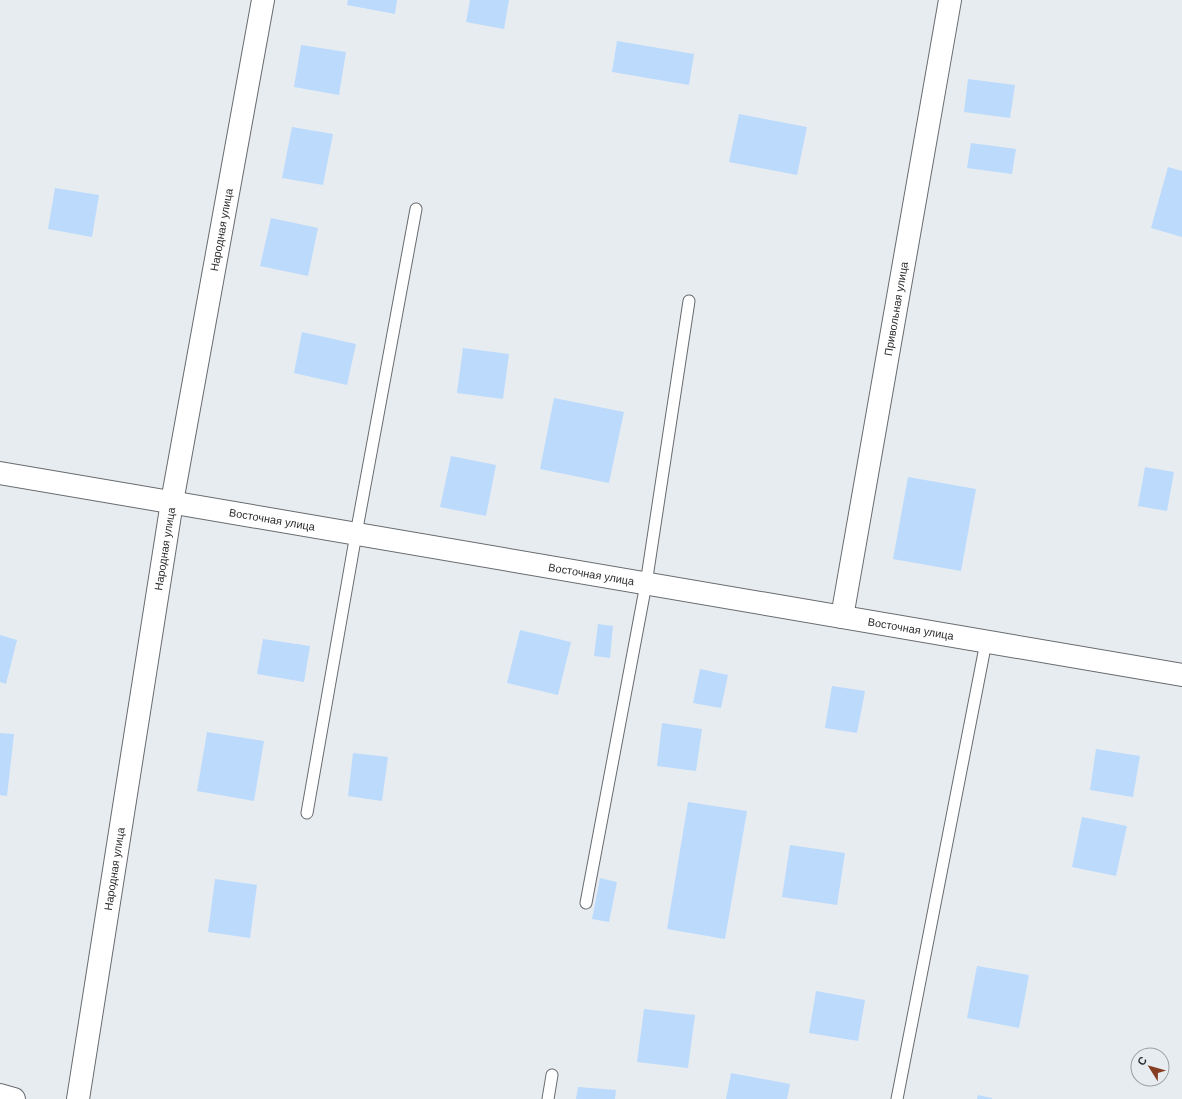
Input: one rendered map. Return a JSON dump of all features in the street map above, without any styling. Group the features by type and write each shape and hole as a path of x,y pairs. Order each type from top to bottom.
{"street":[{"name":"Народная улица","path":"78,1099 172,502 263,0"},
{"name":"Привольная улица","path":"842,617 950,0"},
{"name":"Восточная улица","path":"0,473 1182,676"},
{"path":"0,1095 14,1099"}],"lane":[{"path":"307,813 356,534 416,210"},
{"path":"586,903 646,584 689,300"},
{"path":"896,1099 986,642"},
{"path":"548,1099 552,1074"}],"building":[{"path":"348,0 397,0 395,14 347,5"},
{"path":"470,0 509,0 504,29 466,22"},
{"path":"617,41 694,54 689,85 612,72"},
{"path":"301,45 346,52 339,95 294,87"},
{"path":"968,79 1015,85 1010,118 964,112"},
{"path":"739,114 807,127 797,175 729,162"},
{"path":"292,127 333,134 323,185 282,178"},
{"path":"971,143 1016,149 1012,174 967,168"},
{"path":"1168,167 1182,171 1182,237 1151,228"},
{"path":"55,188 99,195 92,237 48,229"},
{"path":"271,218 318,228 308,276 260,266"},
{"path":"302,332 356,344 347,385 294,373"},
{"path":"463,348 509,354 503,399 457,393"},
{"path":"554,398 624,412 609,483 540,469"},
{"path":"451,456 496,465 486,516 440,507"},
{"path":"1145,467 1174,472 1167,511 1138,506"},
{"path":"908,477 976,489 961,571 893,559"},
{"path":"598,624 613,626 610,658 594,656"},
{"path":"520,630 571,642 558,695 507,683"},
{"path":"0,635 17,640 6,684 0,682"},
{"path":"263,639 310,646 304,682 257,674"},
{"path":"700,669 728,675 721,708 693,703"},
{"path":"832,686 865,691 857,733 825,728"},
{"path":"662,723 702,729 696,771 657,766"},
{"path":"207,732 264,741 254,801 197,791"},
{"path":"0,733 14,734 7,796 0,795"},
{"path":"1096,749 1140,756 1133,797 1090,790"},
{"path":"353,753 388,757 382,801 348,796"},
{"path":"688,802 747,811 725,939 667,929"},
{"path":"1082,817 1127,826 1116,876 1072,867"},
{"path":"790,845 845,853 837,905 782,897"},
{"path":"600,878 617,882 609,922 592,919"},
{"path":"215,879 257,885 250,938 208,932"},
{"path":"977,966 1029,975 1019,1028 967,1018"},
{"path":"816,991 865,1000 858,1041 809,1033"},
{"path":"644,1009 695,1015 688,1068 637,1062"},
{"path":"731,1073 790,1084 787,1099 726,1099"},
{"path":"578,1087 616,1090 615,1099 576,1099"},
{"path":"978,1095 992,1098 992,1099 977,1099"}]}
